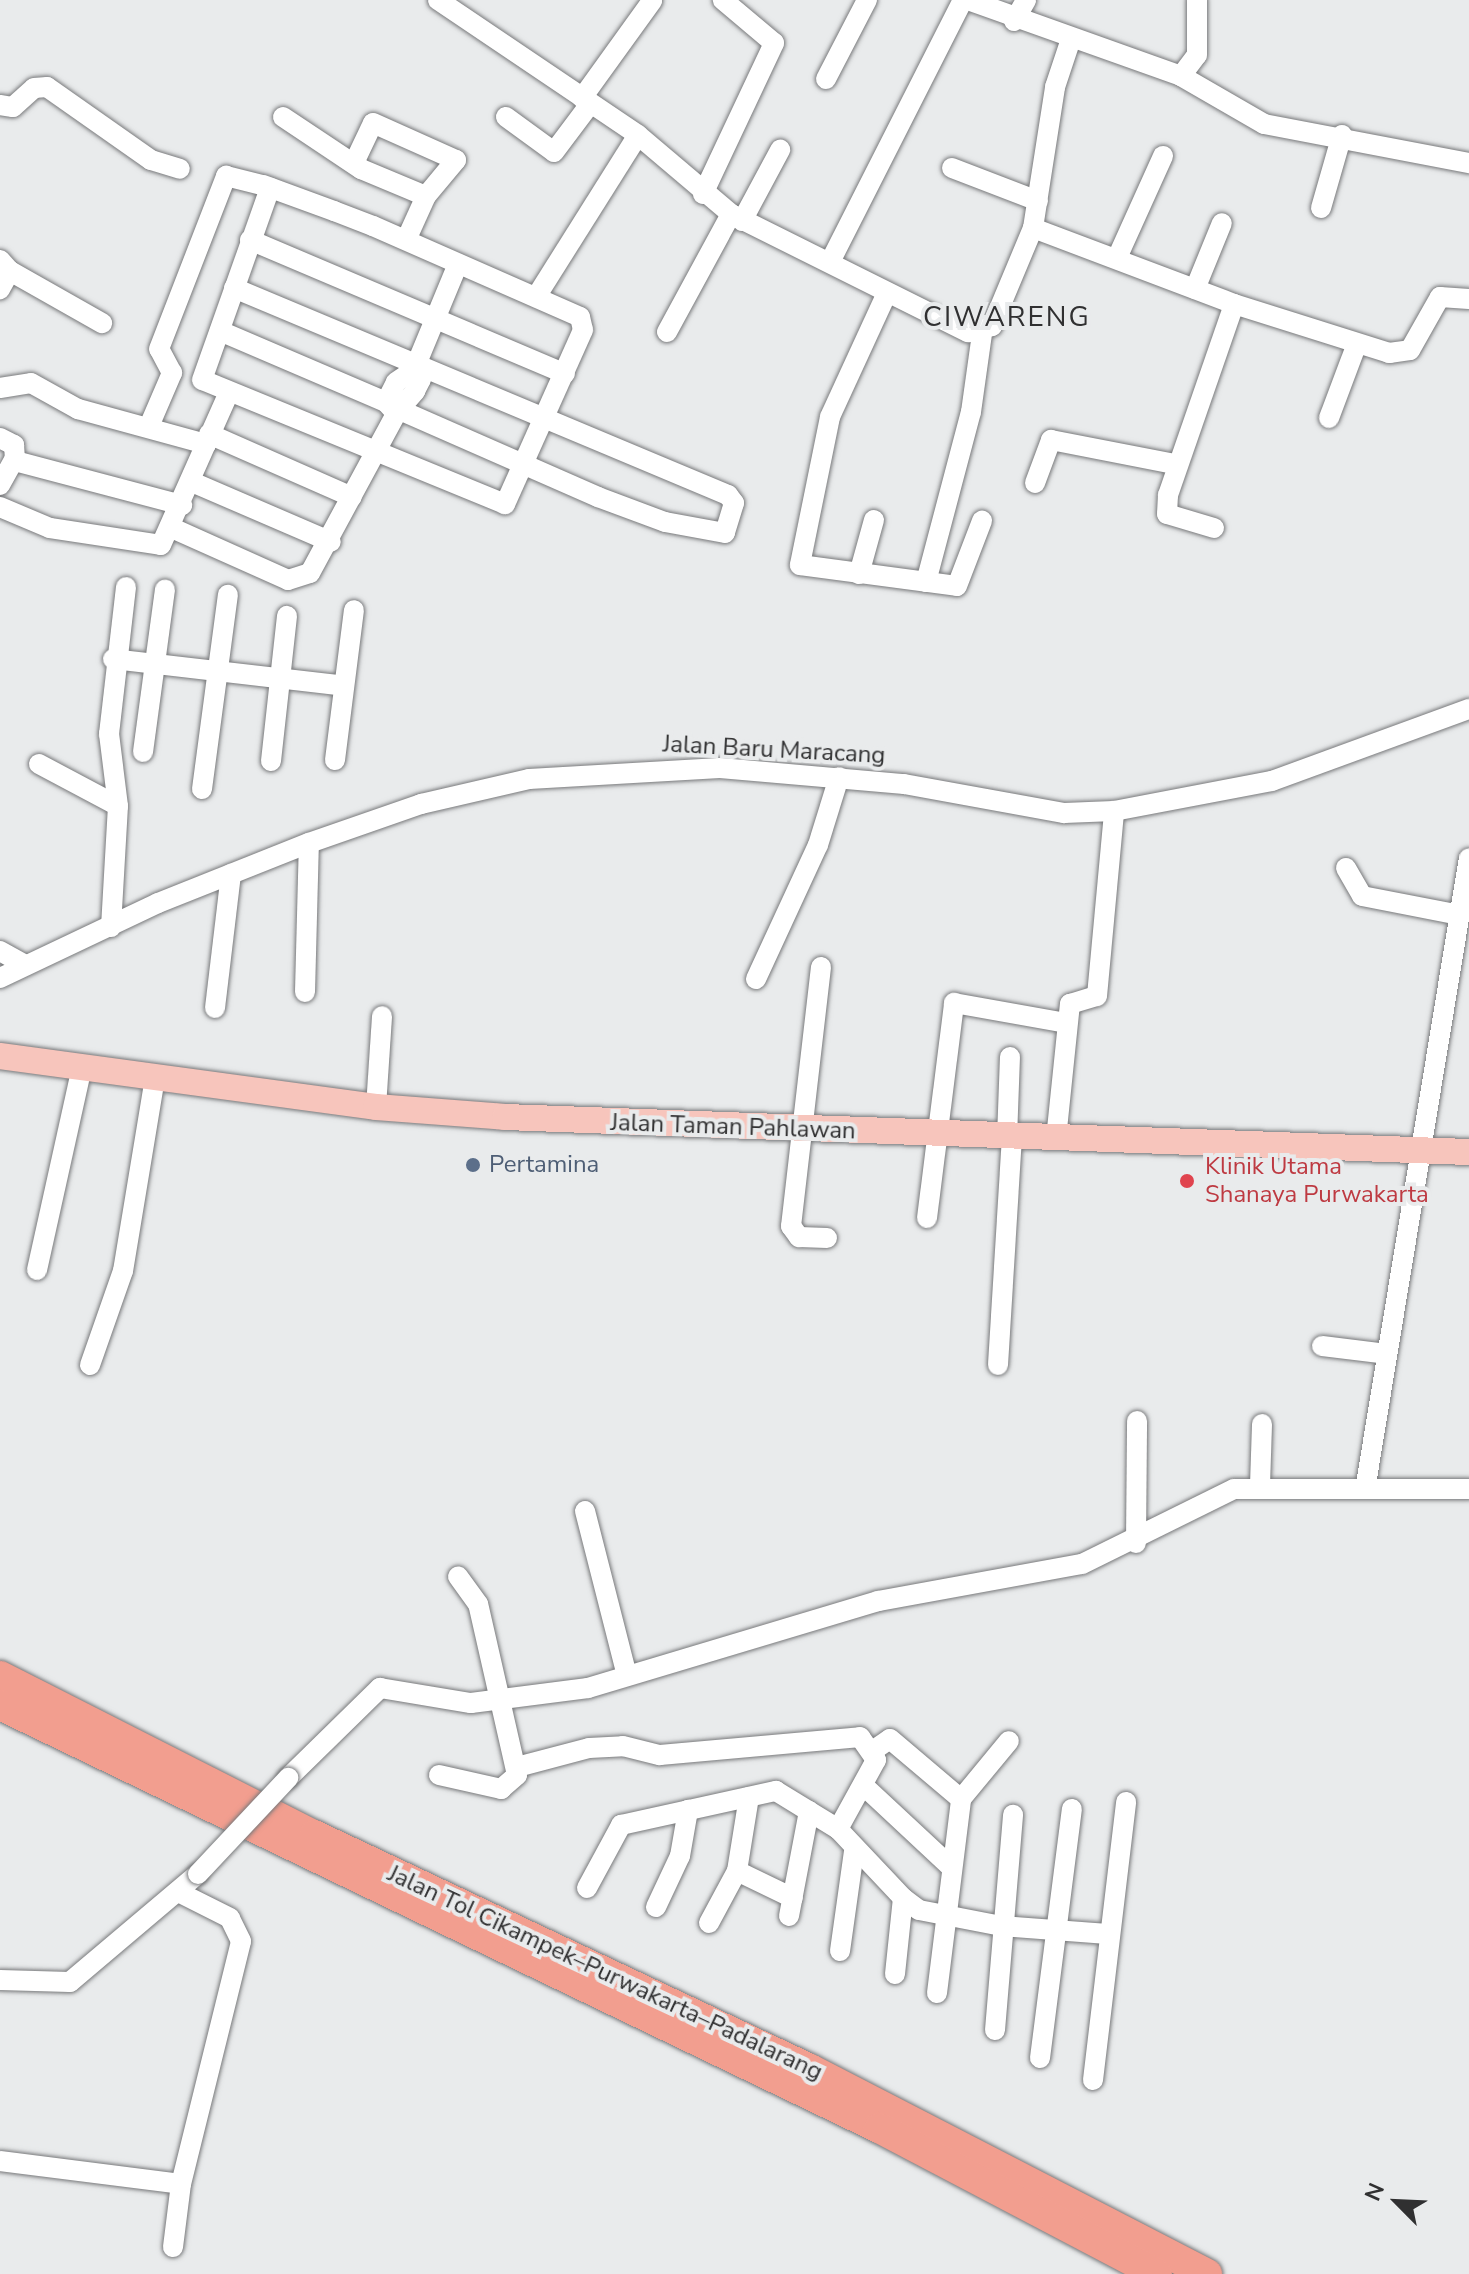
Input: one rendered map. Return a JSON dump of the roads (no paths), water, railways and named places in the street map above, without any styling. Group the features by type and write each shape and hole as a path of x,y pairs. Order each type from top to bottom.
{"highway":[{"name":"Jalan Tol Cikampek–Purwakarta–Padalarang","path":"0,1676 314,1835 824,2075 1207,2274"},
{"name":"Jalan Tol Cikampek–Purwakarta–Padalarang","path":"0,1705 879,2128 1157,2274"}],"main road":[{"name":"Jalan Taman Pahlawan","path":"0,1056 376,1107 1010,1138 1469,1152"}],"street":[{"path":"440,0 638,135 703,194 737,217 830,262 886,295 982,334"},
{"path":"703,194 774,43 723,0"},
{"path":"826,79 867,0"},
{"path":"830,262 965,0 1070,42 1181,76 1264,124 1342,135 1469,163"},
{"path":"1014,21 1026,0"},
{"path":"1181,76 1197,55 1197,0"},
{"path":"506,117 554,152 652,1"},
{"path":"926,582 971,412 982,334 1033,228 1055,87 1070,42"},
{"path":"0,105 13,107 34,88 47,87 151,160 180,169"},
{"path":"283,117 354,163 426,196"},
{"path":"354,163 373,123 454,158 446,181 426,196 406,240"},
{"path":"536,297 638,135"},
{"path":"1321,208 1342,135"},
{"path":"667,332 780,150"},
{"path":"1117,258 1163,156"},
{"path":"952,168 1038,201"},
{"path":"150,424 172,373 159,349 219,181 226,176 270,188 406,240 536,297 584,322 565,374 505,504 497,506 201,378 270,188"},
{"path":"1195,289 1222,223"},
{"path":"1033,228 1234,304 1356,346 1410,350 1437,299 1469,299"},
{"path":"250,240 565,374"},
{"path":"172,528 288,580 317,569 396,409 400,376 415,367 458,264"},
{"path":"3,273 102,323"},
{"path":"220,331 522,466 665,522 725,533 731,497 415,367 234,288"},
{"path":"886,295 830,417 800,554 802,566 960,584 982,521"},
{"path":"1214,528 1167,514 1174,464 1234,304"},
{"path":"1329,418 1356,346"},
{"path":"0,388 31,383 78,409 208,439 352,497"},
{"path":"0,507 50,528 156,546 172,528 229,392"},
{"path":"0,438 13,444 14,460 0,485"},
{"path":"1035,483 1051,440 1174,464"},
{"path":"14,460 182,505"},
{"path":"192,482 331,542"},
{"path":"859,574 874,520"},
{"path":"111,927 118,806 109,734 113,659 126,587"},
{"path":"143,752 151,663 165,589"},
{"path":"202,789 215,673 228,595"},
{"path":"335,760 339,685 354,610"},
{"path":"271,761 277,680 287,616"},
{"path":"113,659 339,685"},
{"name":"Jalan Baru Maracang","path":"0,978 231,874 309,843 458,793 569,773 720,768 839,777 1064,813 1114,811 1272,781 1469,709"},
{"path":"39,764 118,806"},
{"path":"756,979 818,845 839,777"},
{"path":"1056,1139 1066,1023 1072,1002 1097,996 1114,811"},
{"path":"305,992 309,843"},
{"path":"1366,1484 1459,950 1455,914 1469,858"},
{"path":"1346,868 1362,896 1455,914"},
{"path":"215,1008 231,874"},
{"path":"0,951 25,965"},
{"path":"821,967 798,1129 791,1226 799,1237 827,1238"},
{"path":"927,1218 934,1134 954,1003 1066,1023"},
{"path":"376,1107 382,1016"},
{"path":"998,1365 1010,1138 1010,1057"},
{"path":"37,1270 82,1067"},
{"path":"90,1365 123,1271 155,1078"},
{"path":"1322,1346 1387,1354"},
{"path":"1136,1543 1137,1421"},
{"path":"1260,1485 1262,1424"},
{"path":"0,1980 70,1982 180,1893 288,1778 380,1688 445,1701 501,1701 627,1676 856,1607 1066,1568 1136,1543 1209,1500 1260,1485 1366,1484 1469,1489"},
{"path":"585,1511 627,1676"},
{"path":"439,1775 501,1789 515,1783 517,1767 478,1604 458,1576"},
{"path":"517,1767 623,1746 660,1755 853,1736 874,1750"},
{"path":"838,1829 864,1786 874,1750 890,1739 961,1799"},
{"path":"937,1993 961,1799 1009,1741"},
{"path":"864,1786 951,1867"},
{"path":"587,1888 621,1825 776,1791 838,1829 854,1851 903,1898 946,1914 1001,1926 1108,1934"},
{"path":"709,1923 737,1871 749,1797"},
{"path":"1093,2080 1126,1802"},
{"path":"1040,2058 1054,1928 1072,1809"},
{"path":"656,1907 680,1856 688,1810"},
{"path":"737,1871 791,1907 809,1811"},
{"path":"995,2030 1001,1926 1013,1815"},
{"path":"840,1951 854,1851"},
{"path":"173,2247 181,2184 241,1935 230,1918 180,1893"},
{"path":"895,1974 903,1898"},
{"path":"0,2161 181,2184"}],"place":[{"name":"Pertamina","path":"473,1165"},
{"name":"Klinik Utama Shanaya Purwakarta","path":"1187,1181"}],"district":[{"name":"CIWARENG","path":"1007,317"}]}
